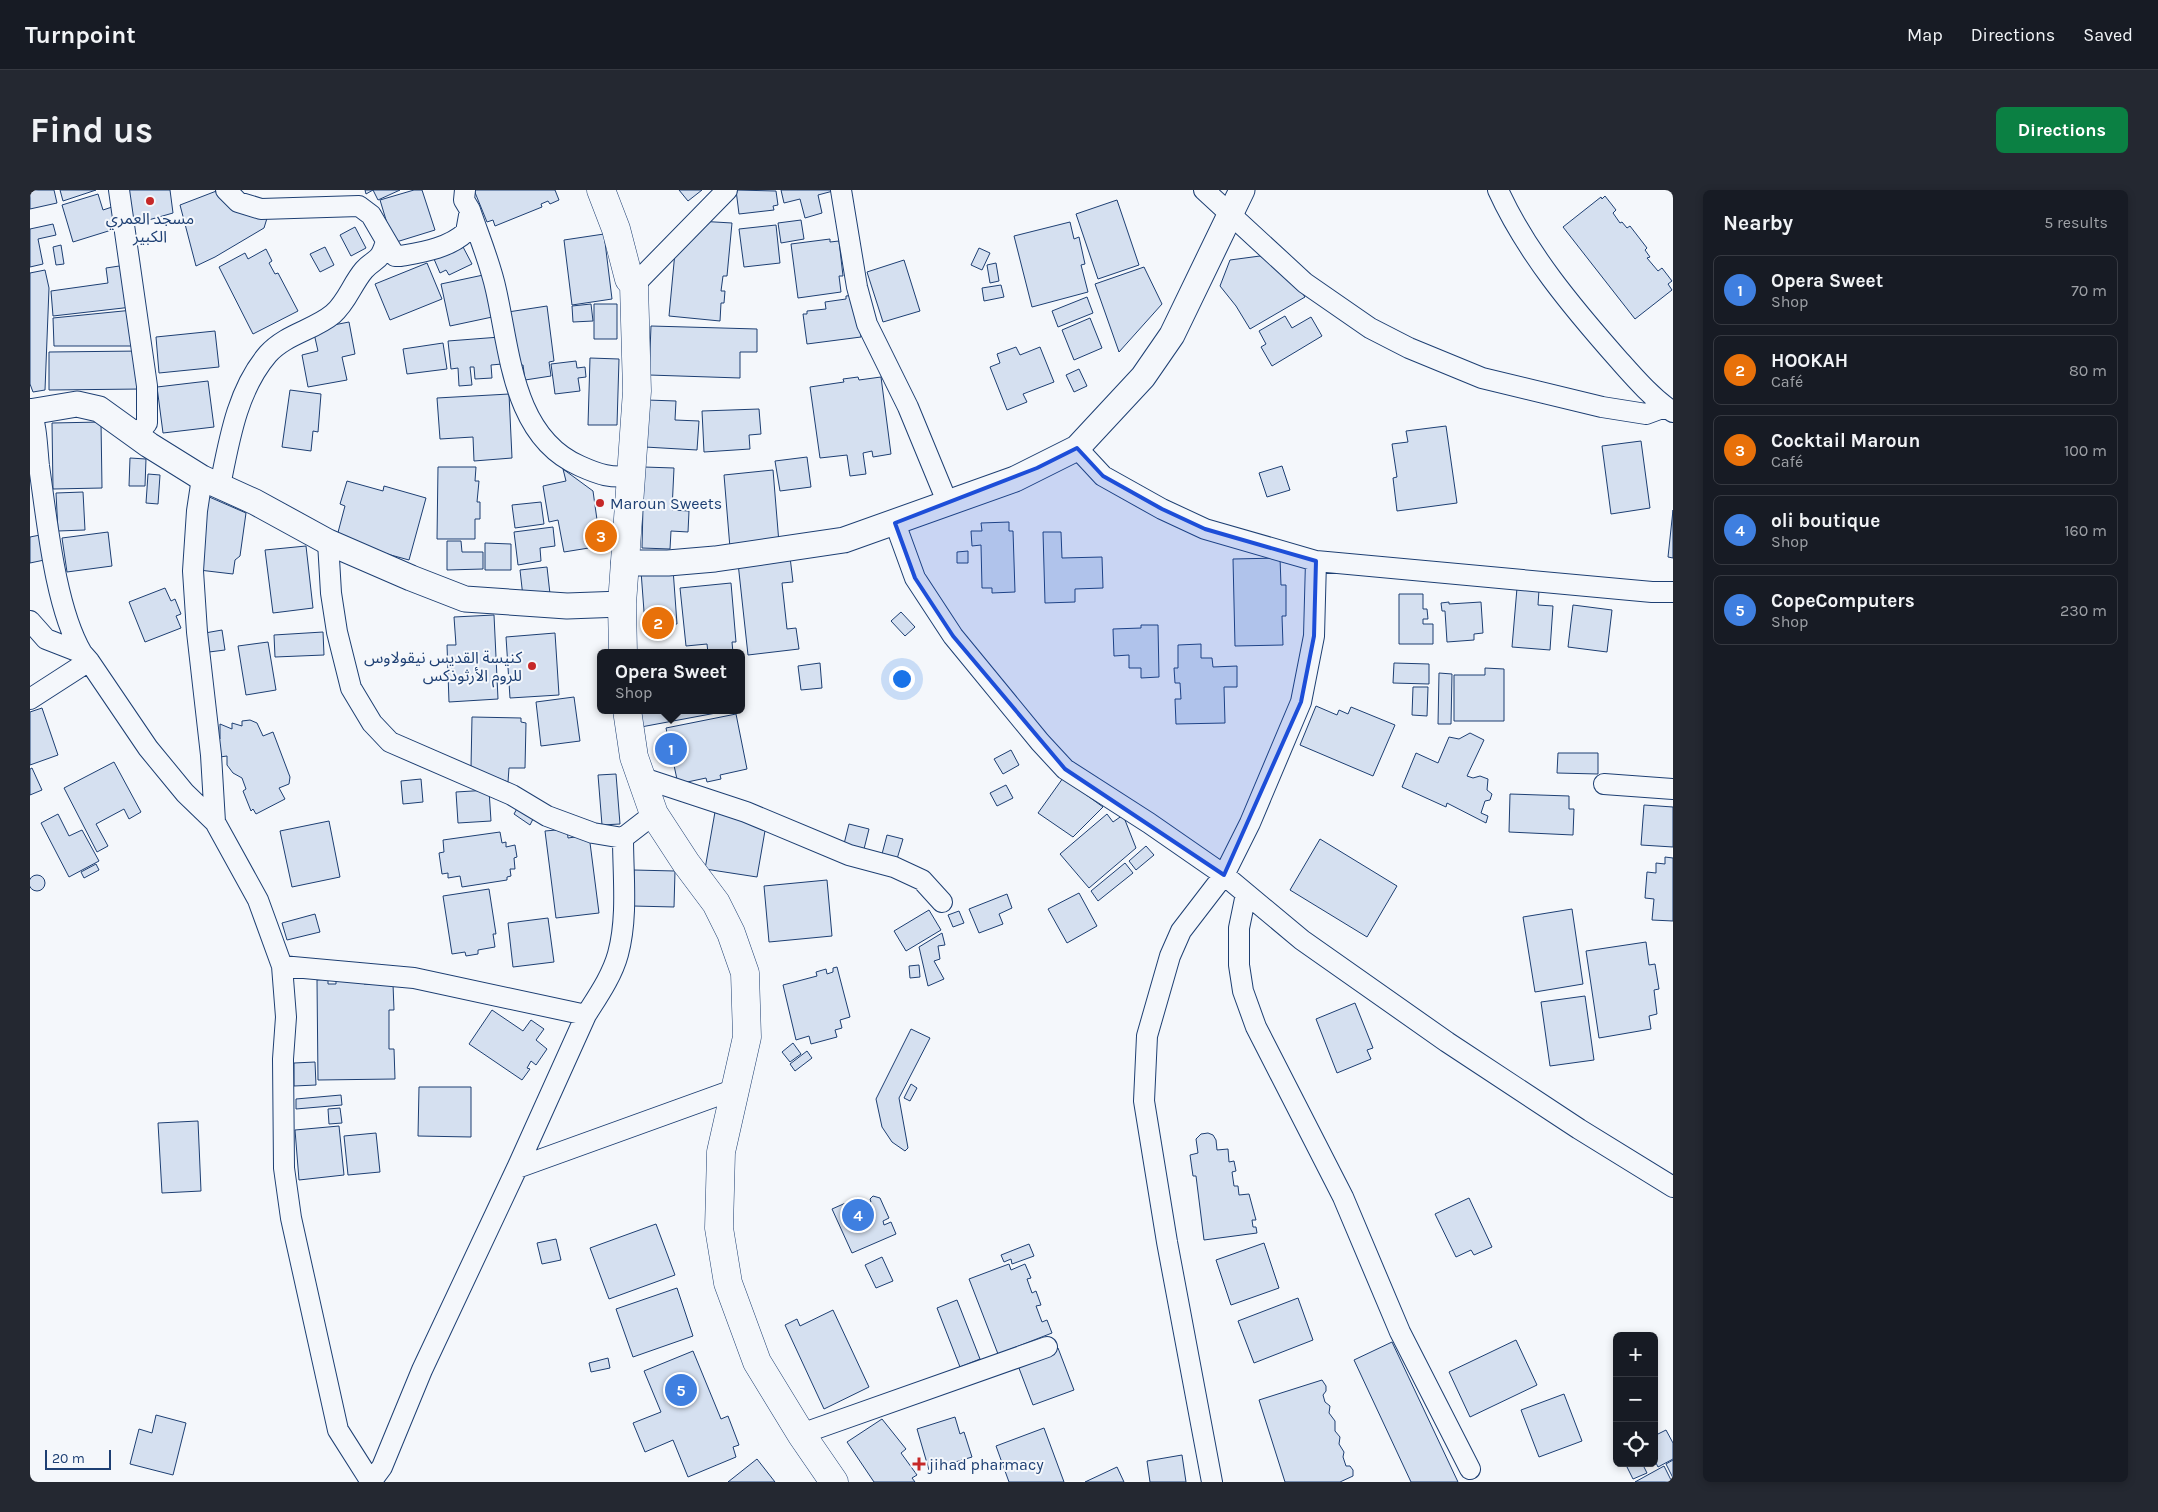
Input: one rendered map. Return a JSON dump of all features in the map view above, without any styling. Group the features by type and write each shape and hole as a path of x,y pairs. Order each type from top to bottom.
{"main road":[{"path":"601,190 616,229 629,279 634,285 637,391 624,563 623,649"},
{"path":"628,714 634,756 654,814 686,863 716,903 731,933 745,972 747,1037 733,1090 721,1152 718,1202 718,1228 728,1283 757,1362 801,1434 834,1482"}],"street":[{"path":"119,190 140,322 148,392 146,423 137,435"},
{"path":"226,190 238,202 261,209 359,206 371,215 395,256 430,250 454,241 466,232 470,210"},
{"path":"465,190 464,200 470,210 491,270 508,353 523,405 532,423 557,454 574,463 613,478 631,476"},
{"path":"634,285 727,190"},
{"path":"840,190 857,287 867,324 908,407 948,504"},
{"path":"1204,190 1231,212 1304,283 1370,328 1409,348 1482,378 1602,407 1646,414 1669,409"},
{"path":"624,563 696,560 786,550 844,540 1015,479 1077,448 1124,400 1166,343 1242,190"},
{"path":"1498,190 1509,214 1550,274 1600,339 1636,379 1669,409"},
{"path":"215,822 211,755 197,632 193,571 197,511 211,482 256,371 269,353 284,341 332,315 344,304 362,272 380,259 386,241"},
{"path":"622,604 567,606 465,598 411,578 328,542 255,502 211,482 137,435 99,408 77,404 30,411 52,547 72,636 148,748 185,793 215,822 258,900 282,966 286,1017 283,1059 284,1168 291,1218 338,1430 379,1478 422,1370 517,1168 586,1015 606,982 618,952 623,916 623,838"},
{"path":"1077,448 1103,476 1162,509 1205,529 1316,561 1652,592 1673,592"},
{"path":"895,523 915,578 953,636 1059,763 1079,779 1149,823 1224,875 1302,940 1448,1042 1579,1129 1673,1187"},
{"path":"328,542 332,600 337,632 351,688 372,723 390,742 512,795 547,816 593,833 623,838 654,814"},
{"path":"1212,1482 1167,1242 1146,1110 1144,1064 1147,1036 1170,956 1181,931 1224,875 1250,823 1301,702 1314,636 1316,561"},
{"path":"30,621 46,639 85,657"},
{"path":"30,699 85,657"},
{"path":"643,778 746,812 849,855 894,867 922,880 942,902"},
{"path":"1604,784 1673,789"},
{"path":"1246,894 1239,928 1239,965 1243,991 1256,1027 1343,1197 1400,1332 1470,1469"},
{"path":"282,966 414,978 586,1015"},
{"path":"517,1168 733,1090"},
{"path":"801,1434 1047,1347"}],"highlighted area":[{"path":"1077,448 1103,476 1162,509 1205,529 1316,561 1314,636 1301,702 1224,875 1065,769 953,636 915,578 895,523 1037,468"}],"building":[{"path":"30,190 54,190 57,203 30,209"},
{"path":"60,190 96,190 63,201"},
{"name":"مسجد العمري الكبير","path":"128,190 170,190 173,213 131,225"},
{"path":"219,190 268,215 264,228 196,266 180,205"},
{"path":"365,190 373,190 366,194"},
{"path":"373,190 400,190 378,200"},
{"path":"414,190 422,190 435,230 393,243 380,200"},
{"path":"474,190 555,190 559,200 550,204 548,201 541,204 542,207 495,226 493,220 487,222"},
{"path":"679,190 702,190 688,201"},
{"path":"736,190 776,191 778,205 773,206 774,210 739,214"},
{"path":"781,190 833,191 818,195 822,213 805,218 800,199 784,203"},
{"path":"98,194 103,210 112,207 118,228 73,242 62,205"},
{"path":"1605,196 1616,210 1613,213 1620,223 1622,222 1627,228 1630,226 1647,248 1645,250 1650,257 1647,258 1658,271 1662,268 1672,281 1668,284 1672,290 1635,319 1563,227 1601,197 1602,199"},
{"path":"1117,200 1139,265 1098,279 1076,214"},
{"path":"801,220 804,239 781,243 778,223"},
{"path":"698,221 732,223 727,276 723,276 721,291 725,291 724,303 721,303 720,321 669,316 675,252"},
{"path":"1070,222 1074,239 1079,237 1085,264 1081,265 1088,292 1032,307 1014,236"},
{"path":"53,224 56,235 38,239 43,264 30,267 30,229"},
{"path":"776,225 780,263 744,267 739,229"},
{"path":"355,227 366,248 351,256 340,235"},
{"path":"604,234 612,299 572,305 564,240"},
{"path":"830,239 830,242 839,241 843,276 839,276 841,292 798,298 791,244"},
{"path":"61,245 64,264 56,265 53,247"},
{"path":"462,245 472,264 449,275 446,270 440,273 434,259"},
{"path":"325,247 334,265 320,272 310,254"},
{"path":"979,248 990,253 982,270 971,265"},
{"path":"266,249 272,261 269,263 275,274 278,273 298,311 253,334 219,267 245,253 248,259"},
{"path":"1260,256 1290,275 1305,297 1250,329 1236,306 1220,286 1230,260"},
{"path":"904,260 920,311 883,322 867,272"},
{"path":"427,263 442,299 390,320 375,284"},
{"path":"996,263 999,281 990,283 987,265"},
{"path":"126,265 132,307 53,316 51,291 108,283 106,268"},
{"path":"1144,267 1162,304 1119,352 1095,284"},
{"path":"45,270 49,288 45,390 33,392 30,384 30,273"},
{"path":"488,274 497,316 450,326 441,284"},
{"path":"1001,285 1004,297 984,301 982,288"},
{"path":"855,295 861,337 807,344 803,314 807,314 807,311 826,309 825,302 846,299 846,296"},
{"path":"1087,297 1093,313 1058,327 1052,311"},
{"path":"591,304 593,321 573,322 572,306"},
{"path":"594,304 617,304 617,339 594,339"},
{"path":"547,306 554,361 549,362 551,376 525,380 523,365 515,366 508,312"},
{"path":"133,310 138,346 54,346 53,318"},
{"path":"1285,316 1292,328 1311,317 1322,336 1272,366 1261,347 1266,344 1259,331"},
{"path":"1090,318 1102,348 1074,360 1062,330"},
{"path":"349,322 355,354 342,357 347,380 308,387 302,355 318,351 313,329"},
{"path":"651,326 757,329 757,352 740,352 740,378 649,375"},
{"path":"215,331 219,367 159,373 156,337"},
{"path":"500,337 502,364 491,365 492,378 475,379 474,367 470,367 472,385 459,386 458,368 451,369 448,341"},
{"path":"443,343 447,369 407,374 403,349"},
{"path":"1016,347 1020,355 1040,347 1054,382 1023,394 1027,402 1007,410 990,367 1000,363 997,354"},
{"path":"141,351 142,389 49,390 49,352"},
{"path":"590,358 619,359 617,425 588,425"},
{"path":"576,361 577,368 585,367 586,377 578,378 580,391 555,394 551,364"},
{"path":"1079,369 1087,386 1074,392 1066,375"},
{"path":"858,377 859,380 881,377 891,454 873,457 872,451 863,453 866,474 850,476 847,455 820,458 810,387 844,382 843,379"},
{"path":"208,381 214,427 163,433 157,387"},
{"path":"290,390 321,394 318,432 313,431 311,451 282,447"},
{"path":"509,394 512,458 474,461 473,437 440,439 437,398"},
{"path":"647,400 676,401 675,420 699,421 697,450 645,447"},
{"path":"759,409 761,434 749,435 750,449 704,452 702,411"},
{"path":"101,422 102,488 53,489 52,423"},
{"path":"1446,426 1457,503 1397,511 1393,478 1397,477 1392,444 1408,442 1406,431"},
{"path":"1641,441 1650,508 1611,514 1602,446"},
{"path":"807,457 811,487 780,491 775,461"},
{"path":"130,458 146,459 145,486 129,486"},
{"path":"1282,466 1290,490 1267,497 1259,473"},
{"path":"438,467 476,467 475,481 479,481 477,502 480,502 480,519 475,519 475,539 437,539"},
{"path":"644,467 674,468 672,510 689,511 688,532 671,531 670,549 642,548"},
{"path":"563,469 593,491 598,527 595,547 564,552 558,520 549,522 543,486 566,481"},
{"path":"773,470 779,543 730,548 724,475"},
{"path":"148,474 160,475 158,504 146,503"},
{"path":"347,481 383,491 384,486 426,498 409,560 336,540 345,506 340,504"},
{"path":"83,492 85,530 58,531 56,493"},
{"path":"207,496 246,513 240,556 235,560 233,574 199,570"},
{"path":"541,502 544,524 515,528 512,505"},
{"path":"1673,510 1673,558 1668,557"},
{"path":"1009,522 1009,531 1013,531 1015,592 992,593 992,588 982,588 981,545 972,546 971,531 982,531 981,523"},
{"path":"553,527 555,546 540,548 541,561 518,565 514,532"},
{"path":"108,532 112,566 67,572 62,538"},
{"path":"1043,532 1061,532 1062,558 1102,557 1103,588 1075,589 1075,602 1045,603"},
{"path":"45,534 49,559 30,563 30,537"},
{"path":"447,541 461,541 462,552 483,552 483,569 447,570"},
{"path":"485,543 511,544 511,570 485,570"},
{"path":"306,546 313,608 273,613 265,550"},
{"path":"968,551 968,563 957,563 957,552"},
{"path":"790,557 793,582 782,583 787,629 796,628 799,649 748,655 738,563"},
{"path":"1280,558 1281,585 1286,585 1286,616 1282,616 1283,645 1235,646 1233,559"},
{"path":"547,567 550,594 523,597 520,570"},
{"path":"673,569 677,624 645,625 641,571"},
{"path":"731,583 736,642 732,642 733,649 708,649 707,644 686,646 680,588"},
{"path":"165,588 171,601 175,599 181,614 176,616 181,628 145,642 129,602"},
{"path":"1517,588 1539,590 1538,605 1553,606 1550,650 1512,647"},
{"path":"1399,594 1423,594 1423,609 1427,609 1428,619 1423,619 1423,624 1433,624 1433,644 1399,644"},
{"path":"1449,602 1449,604 1481,602 1483,633 1474,634 1474,640 1447,642 1445,611 1442,611 1441,603"},
{"path":"1573,605 1612,610 1607,652 1568,647"},
{"path":"901,612 915,627 905,636 891,621"},
{"path":"494,615 498,699 449,702 447,645 456,645 454,617"},
{"path":"1141,625 1158,625 1159,677 1141,678 1141,668 1129,668 1129,655 1114,656 1113,629 1141,628"},
{"path":"222,630 225,650 209,652 205,633"},
{"path":"323,632 324,655 275,657 274,635"},
{"name":"كنيسة القديس نيقولاوس للروم الأرثوذكس","path":"555,633 559,695 510,698 506,637"},
{"path":"268,642 276,690 246,695 238,646"},
{"path":"1201,644 1201,658 1212,658 1213,667 1237,666 1237,687 1224,687 1225,723 1176,724 1175,699 1181,699 1180,683 1175,683 1174,668 1178,668 1178,645"},
{"path":"820,663 822,688 801,690 798,666"},
{"path":"1394,663 1429,664 1429,684 1393,683"},
{"path":"1485,668 1504,669 1504,721 1454,721 1454,675 1485,675"},
{"path":"1439,673 1452,674 1451,724 1438,724"},
{"path":"1413,687 1428,687 1427,716 1412,715"},
{"path":"574,697 580,741 541,746 536,702"},
{"path":"1316,706 1337,715 1339,710 1348,714 1351,707 1395,725 1373,776 1300,745"},
{"path":"42,708 58,755 30,765 30,712"},
{"path":"639,714 711,714 641,727"},
{"path":"736,714 747,769 720,775 721,779 707,782 706,778 678,784 666,728"},
{"path":"472,717 521,718 521,722 526,723 525,768 509,768 508,782 471,768"},
{"path":"250,720 257,723 263,736 273,732 290,777 289,784 279,788 285,799 256,814 253,809 251,811 243,791 246,789 242,778 233,773 227,765 227,756 220,757 217,739 220,739 220,724 232,729 232,723 242,726 242,721"},
{"path":"1470,733 1484,740 1467,776 1473,778 1480,776 1488,779 1487,790 1492,794 1490,800 1485,801 1481,813 1488,816 1486,823 1447,803 1446,807 1402,787 1416,753 1438,763 1449,737 1459,739"},
{"path":"1011,750 1019,765 1003,774 994,759"},
{"path":"1558,753 1598,753 1598,774 1557,773"},
{"path":"114,762 141,812 129,819 124,809 96,824 108,846 97,852 64,788"},
{"path":"32,768 42,790 30,795 30,769"},
{"path":"616,774 620,824 602,825 598,775"},
{"path":"1063,778 1103,807 1073,837 1038,813"},
{"path":"421,779 423,802 403,804 401,781"},
{"path":"1006,785 1013,798 997,806 990,793"},
{"path":"489,790 491,821 458,823 456,792"},
{"path":"1510,794 1569,796 1569,809 1574,809 1573,835 1509,832"},
{"path":"519,805 535,815 530,825 514,814"},
{"path":"1644,805 1673,807 1673,847 1641,845"},
{"path":"715,812 766,825 757,877 705,869"},
{"path":"58,814 69,836 82,830 99,861 69,877 41,823"},
{"path":"1107,814 1113,822 1123,815 1136,848 1089,888 1060,854"},
{"path":"329,821 340,877 292,887 280,831"},
{"path":"849,824 869,829 864,849 844,844"},
{"path":"567,829 568,838 589,835 599,913 556,918 545,831"},
{"path":"500,832 502,843 506,842 506,847 515,845 517,857 514,858 515,869 510,869 511,876 507,877 507,880 462,887 460,876 448,878 448,873 442,874 439,853 444,852 443,840"},
{"path":"887,835 903,839 897,859 882,854"},
{"path":"1320,839 1397,886 1367,937 1290,890"},
{"path":"1146,846 1154,855 1136,870 1129,861"},
{"path":"1665,857 1673,858 1673,921 1652,920 1654,899 1645,898 1647,872 1656,873 1656,863 1665,864"},
{"path":"1125,863 1133,873 1098,901 1091,891"},
{"path":"96,864 99,870 84,878 81,872"},
{"path":"634,870 675,871 674,907 633,906"},
{"path":"34,875 40,875 45,880 43,889 34,891 29,886 29,880"},
{"path":"827,880 832,936 769,942 764,886"},
{"path":"489,889 496,934 493,934 495,947 478,950 478,954 466,956 465,952 452,954 443,896"},
{"path":"1079,893 1097,926 1067,943 1048,909"},
{"path":"1007,894 1012,908 999,914 1003,924 979,933 969,909"},
{"path":"1572,909 1583,984 1535,992 1523,917"},
{"path":"929,910 941,930 906,951 894,931"},
{"path":"959,911 964,923 953,927 948,915"},
{"path":"315,914 320,932 287,940 282,923"},
{"path":"548,918 554,962 513,967 508,923"},
{"path":"942,933 945,945 938,946 940,959 934,961 944,979 928,986 919,947"},
{"path":"1646,942 1649,965 1655,964 1659,989 1654,990 1657,1014 1649,1016 1651,1029 1599,1038 1586,951"},
{"path":"919,965 920,977 910,978 909,966"},
{"path":"837,967 850,1017 840,1020 842,1028 835,1030 837,1037 811,1044 809,1036 796,1040 783,985 817,976 816,972 826,969 827,974 833,972 833,968"},
{"path":"328,979 328,984 336,984 336,979 363,979 364,984 393,984 394,1010 389,1010 389,1049 394,1049 395,1079 318,1080 317,980"},
{"path":"1585,996 1594,1060 1550,1066 1541,1002"},
{"path":"1355,1003 1373,1048 1367,1050 1371,1059 1337,1073 1316,1019"},
{"path":"492,1010 523,1031 531,1020 544,1029 536,1040 547,1049 536,1065 531,1061 527,1068 530,1069 522,1080 469,1044"},
{"path":"911,1029 930,1038 899,1098 908,1148 905,1151 892,1142 882,1127 876,1099"},
{"path":"793,1043 801,1054 790,1062 782,1052"},
{"path":"807,1051 812,1058 795,1071 790,1064"},
{"path":"315,1062 316,1085 294,1086 294,1063"},
{"path":"911,1084 917,1088 910,1101 904,1098"},
{"path":"419,1087 471,1087 471,1137 418,1136"},
{"path":"341,1095 342,1105 296,1109 296,1099"},
{"path":"340,1108 342,1123 329,1124 328,1109"},
{"path":"198,1121 201,1191 162,1193 158,1123"},
{"path":"339,1126 344,1175 299,1180 295,1130"},
{"path":"376,1133 380,1172 348,1175 344,1136"},
{"path":"1208,1133 1213,1135 1216,1140 1217,1150 1228,1149 1229,1162 1234,1161 1236,1171 1232,1172 1234,1186 1238,1186 1239,1195 1249,1194 1256,1220 1252,1220 1253,1227 1256,1227 1257,1233 1204,1240 1196,1176 1193,1176 1190,1155 1198,1153 1196,1139 1201,1134"},
{"path":"873,1196 880,1198 889,1218 883,1221 884,1225 891,1222 896,1234 852,1253 832,1209 857,1198 866,1204 871,1202 870,1199"},
{"path":"1469,1198 1492,1247 1474,1255 1471,1250 1456,1257 1435,1214"},
{"path":"656,1224 675,1275 609,1299 590,1248"},
{"path":"556,1239 561,1260 542,1264 537,1243"},
{"path":"1264,1243 1279,1288 1231,1305 1216,1260"},
{"path":"1029,1244 1034,1256 1012,1264 1011,1259 1004,1262 1001,1255"},
{"path":"882,1257 893,1281 876,1288 865,1265"},
{"path":"1009,1264 1011,1270 1025,1264 1031,1278 1027,1279 1032,1293 1036,1291 1041,1305 1036,1306 1042,1322 1047,1320 1052,1333 998,1354 969,1279"},
{"path":"677,1288 693,1336 633,1357 616,1309"},
{"path":"1298,1298 1313,1340 1254,1363 1238,1321"},
{"path":"957,1300 980,1359 960,1367 937,1308"},
{"path":"833,1310 869,1387 824,1409 785,1325 797,1319 800,1326"},
{"path":"1516,1340 1537,1385 1470,1417 1449,1372"},
{"path":"1392,1342 1458,1482 1411,1482 1354,1360"},
{"path":"1058,1348 1074,1390 1033,1405 1017,1363"},
{"path":"693,1351 721,1419 728,1416 739,1445 733,1447 736,1457 688,1477 673,1440 645,1452 633,1423 661,1412 644,1371"},
{"path":"608,1358 610,1368 591,1372 589,1363"},
{"path":"1322,1380 1326,1386 1326,1391 1323,1395 1325,1402 1330,1406 1329,1413 1335,1421 1335,1431 1340,1437 1339,1444 1344,1452 1343,1457 1346,1466 1350,1466 1353,1470 1353,1476 1340,1482 1285,1482 1259,1400"},
{"path":"1564,1394 1582,1441 1539,1457 1521,1410"},
{"path":"156,1415 186,1423 173,1475 130,1464 139,1429 152,1433"},
{"path":"955,1417 960,1434 964,1432 972,1457 929,1470 917,1429"},
{"path":"882,1419 906,1449 901,1453 917,1475 912,1478 915,1482 874,1482 847,1442"},
{"path":"1044,1428 1064,1482 1009,1482 996,1446"},
{"path":"1666,1430 1673,1443 1673,1459 1658,1467 1658,1434"},
{"path":"1182,1455 1186,1482 1150,1482 1147,1461"},
{"path":"757,1459 775,1482 728,1482"},
{"path":"1673,1460 1673,1478 1666,1464"},
{"path":"1664,1466 1672,1482 1635,1482"},
{"path":"1117,1467 1124,1482 1085,1482"},
{"path":"1627,1467 1644,1467 1647,1473 1633,1479"}],"place":[{"name":"مسجد العمري الكبير","path":"150,201"},
{"name":"Maroun Sweets","path":"600,503"},
{"name":"Cocktail Maroun","path":"601,536"},
{"name":"HOOKAH","path":"658,623"},
{"name":"كنيسة القديس نيقولاوس للروم الأرثوذكس","path":"532,666"},
{"name":"Opera Sweet","path":"671,749"},
{"name":"oli boutique","path":"858,1215"},
{"name":"CopeComputers","path":"681,1390"},
{"name":"jihad pharmacy","path":"919,1464"}]}
